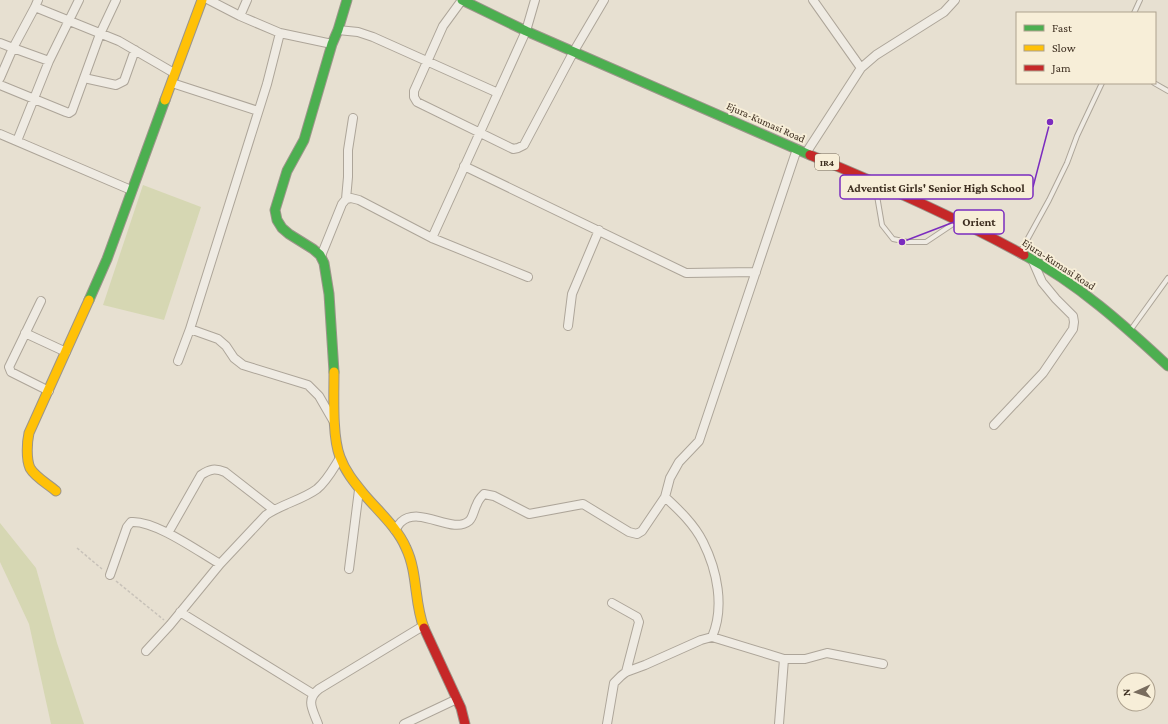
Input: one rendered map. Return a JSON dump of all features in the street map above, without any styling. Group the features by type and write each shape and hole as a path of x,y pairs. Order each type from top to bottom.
{"street":[{"path":"17,141 49,61 80,0"},
{"path":"0,85 66,112 72,111 100,34 116,0"},
{"path":"56,492 33,472 29,466 27,443 29,433 107,259 131,190 202,0"},
{"path":"209,0 240,16 280,33 332,44"},
{"path":"240,16 247,0"},
{"path":"321,256 280,227 275,216 275,210 288,171 304,140 332,44 347,0"},
{"path":"462,0 443,26 414,91 414,97 417,102 513,149 524,145 574,51 604,0"},
{"name":"Ejura-Kumasi Road","path":"462,0 476,3 526,31 806,153 874,181 958,221 1032,259 1066,281 1130,330 1168,366"},
{"path":"432,238 526,31 535,0"},
{"path":"813,0 861,68"},
{"path":"806,153 861,68 876,55 944,12 955,0"},
{"path":"0,78 13,48 36,3 69,21 119,41 174,73"},
{"path":"338,30 358,32 498,93"},
{"path":"178,362 190,329 267,84 280,33"},
{"path":"0,43 49,61"},
{"path":"84,78 116,85 124,82 135,50"},
{"path":"172,83 258,111"},
{"path":"353,118 348,150 346,199 342,204 321,256 328,283 332,330 336,443 340,458 359,490 384,514 402,539 413,569 423,626 465,719 465,724"},
{"path":"0,134 131,190"},
{"path":"395,530 401,522 412,517 427,518 449,524 463,524 470,520 477,503 484,494 494,496 529,514 583,504 629,532 637,534 642,531 665,496 670,478 679,462 698,441 797,149"},
{"path":"464,166 686,273 756,272"},
{"path":"346,199 351,198 359,200 432,238 528,277"},
{"path":"568,326 572,294 599,230"},
{"path":"994,425 1042,373 1073,329 1073,316 1042,282 1032,259"},
{"path":"41,301 9,369 11,372 49,391"},
{"path":"190,329 218,339 226,346 234,358 243,365 308,385 318,396 335,422"},
{"path":"25,333 66,352"},
{"path":"146,651 170,625 220,564 266,515 318,488 330,475 340,458"},
{"path":"168,533 201,475 208,470 216,468 225,472 274,510"},
{"path":"349,569 359,490"},
{"path":"665,496 685,516 702,541 713,566 719,601 716,628 712,637"},
{"path":"110,575 127,527 131,522 139,522 168,533 220,564"},
{"path":"612,603 637,617 639,622 626,672"},
{"path":"180,612 313,694"},
{"path":"318,724 310,703 313,694 423,626"},
{"path":"607,724 614,683 626,672 701,640 712,637 784,659 805,659 827,653 883,664"},
{"path":"779,724 784,659"},
{"path":"404,724 456,699"}],"lane":[{"path":"1134,12 1140,0"},
{"path":"1020,253 1067,163 1077,136 1102,84"},
{"path":"1156,84 1168,92"},
{"path":"874,181 882,225 893,239 908,242 926,242 958,221"},
{"path":"1130,330 1168,278"}],"path":[{"path":"77,548 170,625"}],"green space":[{"path":"143,185 201,207 164,320 103,305"},
{"path":"0,523 36,568 57,643 84,724 51,724 29,624 0,562"}],"traffic: fast":[{"path":"334,372 329,294 324,263 320,255 313,249 282,228 277,220 275,210 287,171 304,140 332,44 347,0"},
{"path":"462,0 526,31 810,155"},
{"path":"89,300 107,259 165,100"},
{"path":"1024,255 1063,278 1117,320 1168,366"}],"traffic: slow":[{"path":"165,100 202,0"},
{"path":"56,491 38,477 30,468 27,455 28,437 89,300"},
{"path":"334,372 335,427 337,448 340,457 344,467 353,480 398,533 406,548 410,558 424,628"}],"traffic: jam":[{"path":"810,155 918,202 1024,255"},
{"path":"424,628 461,708 465,724"}],"place":[{"name":"Adventist Girls' Senior High School","path":"1050,122"},
{"name":"Orient","path":"902,242"}]}
